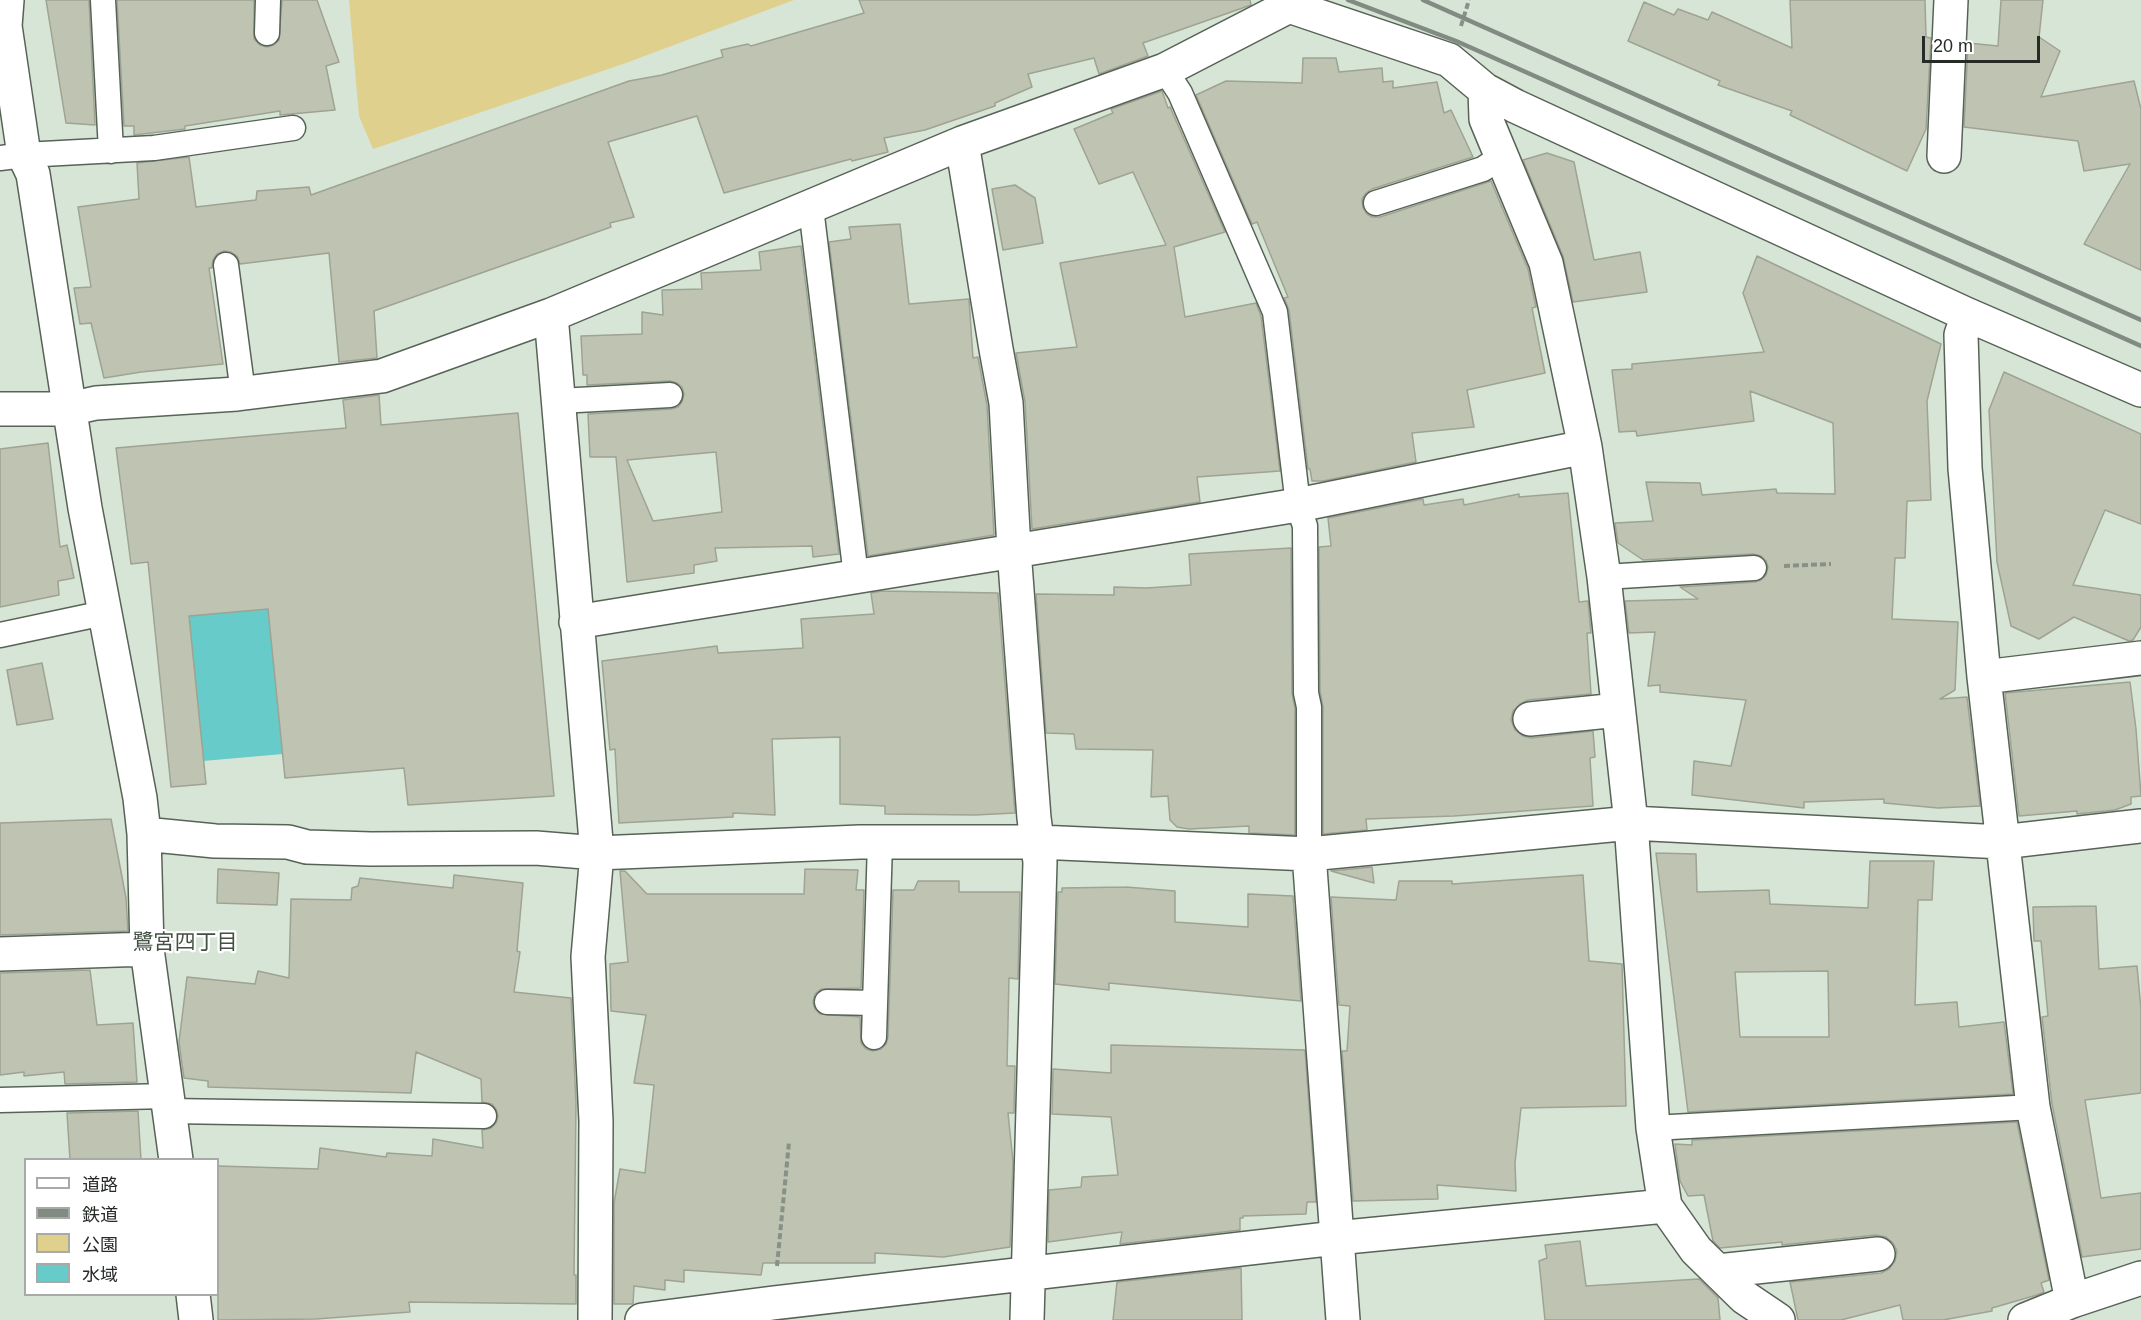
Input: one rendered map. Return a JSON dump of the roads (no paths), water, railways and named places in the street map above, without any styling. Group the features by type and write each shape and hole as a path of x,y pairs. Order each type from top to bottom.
{"street":[{"path":"1944,156 1951,0"},
{"path":"0,409 69,409 96,403 243,393 382,376 551,315 962,143 1165,70 1289,6 1449,60 1485,90 1515,106 1968,315 2141,390"},
{"path":"4,17 12,157 33,174 85,508 140,798 144,834 147,949 176,1158"},
{"path":"1485,90 1486,119 1546,263 1585,447 1604,577 1631,823 1653,1128 1665,1206 1696,1250 1744,1297 1778,1320"},
{"path":"962,143 1006,402 1014,550 1034,818 1040,862 1027,1320"},
{"path":"551,315 597,853 588,957 596,1122 595,1320"},
{"path":"1968,315 1961,335 1965,468 1984,677 2033,1107 2072,1301"},
{"path":"576,622 1298,505 1585,447"},
{"path":"1984,677 2141,658"},
{"path":"1530,719 1618,710"},
{"path":"144,834 215,841 288,842 307,847 328,848 536,848 597,853 880,842 1038,842 1309,855 1631,823 2002,842 2141,826"},
{"path":"1309,855 1343,1320"},
{"path":"0,954 147,949"},
{"path":"642,1320 1336,1238 1665,1206"},
{"path":"1718,1271 1878,1254"},
{"path":"2025,1320 2072,1301 2141,1278"},
{"path":"193,1296 196,1320"}],"lane":[{"path":"104,0 111,151"},
{"path":"267,33 268,0"},
{"path":"1165,70 1180,93 1275,312 1298,505 1305,526 1309,855"},
{"path":"12,157 195,143 293,128"},
{"path":"1376,203 1483,169 1501,157"},
{"path":"811,208 856,576"},
{"path":"226,265 243,393"},
{"path":"559,401 670,395"},
{"path":"1604,577 1754,568"},
{"path":"0,635 104,613"},
{"path":"874,1037 880,842"},
{"path":"827,1002 875,1003"},
{"path":"0,1100 168,1103 484,1116"},
{"path":"1653,1128 2033,1107"}],"water":[{"path":"268,609 283,754 203,761 189,616"}],"railway":[{"path":"1348,0 1456,41 2141,346"},
{"path":"1423,0 2141,320"}],"district":[{"name":"鷺宮四丁目","path":"185,943"}]}
